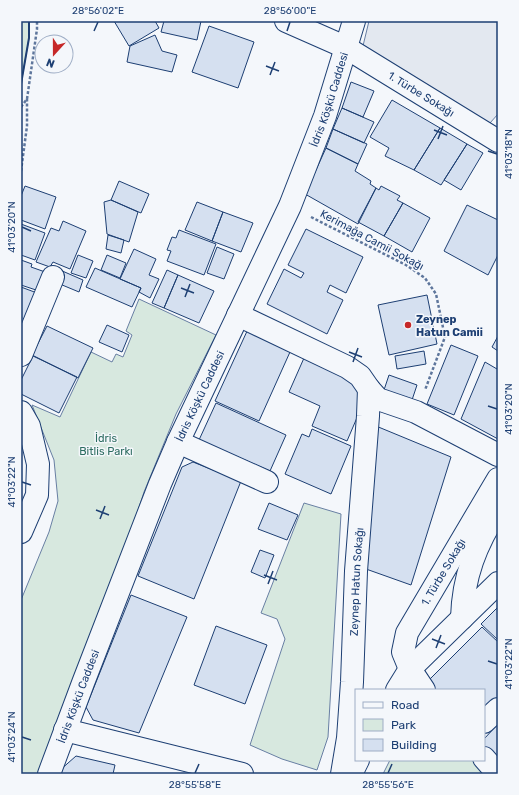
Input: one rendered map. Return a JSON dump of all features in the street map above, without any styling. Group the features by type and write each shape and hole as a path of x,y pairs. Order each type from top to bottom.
{"street":[{"name":"1. Türbe Sokağı","path":"286,21 345,48 498,141"},
{"name":"İdris Köşkü Caddesi","path":"49,774 154,498 178,442 290,206 324,116 354,21"},
{"path":"21,355 53,277"},
{"path":"238,315 347,367 360,376 369,389 378,398 416,412 498,455"},
{"name":"Zeynep Hatun Sokağı","path":"342,774 348,738 352,682 356,571 369,389"},
{"path":"21,412 30,426 38,464 37,495 21,532"},
{"path":"178,442 267,482"},
{"name":"1. Türbe Sokağı","path":"423,689 410,669 403,652 407,633 498,479"},
{"path":"462,618 462,597 474,555 498,510"},
{"path":"398,689 410,669 498,583"},
{"path":"485,721 498,709"},
{"path":"66,730 242,774"},
{"path":"485,759 498,774"},
{"path":"351,774 358,761"}],"path":[{"path":"21,171 27,126 27,99 37,21"},
{"path":"21,107 27,99"},
{"name":"Kerimağa Camii Sokağı","path":"290,206 406,265 425,278 436,294 445,337 416,412"}],"green space":[{"path":"21,21 29,21 29,38 21,84"},
{"name":"İdris Bitlis Parkı","path":"139,299 216,335 176,414 144,492 126,547 38,774 21,774 21,600 49,532 58,501 54,460 32,405 60,417 91,352 112,362 116,354 123,357 132,335 126,331"},
{"path":"304,503 341,514 328,737 317,770 282,759 250,745 285,639 277,619 261,613"},
{"path":"390,761 485,761 493,774 383,774"}],"shaded area":[{"path":"369,21 498,21 498,114 490,123 362,50"}],"building":[{"path":"114,21 155,21 159,28 129,46"},
{"path":"164,21 201,21 197,40 161,32"},
{"path":"209,26 254,42 238,88 192,72"},
{"path":"155,35 162,51 177,55 172,72 127,62 130,46"},
{"path":"351,82 374,91 363,117 342,108"},
{"path":"392,100 440,128 414,170 385,156 389,148 370,137"},
{"path":"342,108 374,122 364,143 333,129"},
{"path":"440,128 467,144 441,185 414,170"},
{"path":"333,129 367,144 358,164 326,148"},
{"path":"467,144 483,153 461,190 444,180"},
{"path":"326,148 358,164 355,171 371,181 370,184 376,188 358,224 305,194"},
{"path":"119,181 149,194 141,213 111,200"},
{"path":"25,186 56,197 45,229 21,220 21,196"},
{"path":"381,186 400,196 397,200 403,203 384,236 358,222 376,188 379,190"},
{"path":"111,200 138,212 129,242 107,234 104,202"},
{"path":"197,202 223,212 212,241 185,230"},
{"path":"403,203 430,218 412,252 384,236"},
{"path":"467,205 498,220 498,255 488,275 444,251"},
{"path":"223,212 253,223 241,252 212,241"},
{"path":"63,221 86,231 70,269 53,262 50,267 36,262 51,228 59,231"},
{"path":"21,224 45,233 35,260 21,255"},
{"path":"306,229 363,257 346,293 330,285 327,292 343,300 327,334 267,304 284,269 301,278 304,273 288,265"},
{"path":"179,230 216,244 204,275 167,261 171,251 167,250 172,237 176,238"},
{"path":"108,235 124,240 121,253 106,249"},
{"path":"217,247 234,254 224,279 207,273"},
{"path":"134,249 156,259 149,275 159,279 150,298 139,292 141,288 120,279"},
{"path":"78,255 93,261 86,278 71,273"},
{"path":"107,255 126,263 120,278 101,270"},
{"path":"21,260 32,264 31,267 48,273 42,292 21,285"},
{"path":"95,268 141,288 132,307 86,287"},
{"path":"60,270 83,280 79,292 55,282"},
{"path":"167,270 178,275 164,308 152,303"},
{"path":"178,275 214,291 199,323 164,308"},
{"path":"21,287 37,293 30,327 21,323"},
{"name":"Zeynep Hatun Camii","path":"427,295 437,344 389,355 378,305"},
{"path":"107,325 129,335 122,352 99,342"},
{"path":"47,326 93,348 78,378 32,355"},
{"path":"248,329 290,352 259,421 215,401"},
{"path":"498,336 498,351 492,347"},
{"path":"451,345 478,356 454,415 427,404"},
{"path":"424,351 426,364 397,369 395,356"},
{"path":"33,356 77,377 59,413 21,394 21,380"},
{"path":"304,358 356,381 362,406 347,441 312,426 320,406 289,392"},
{"path":"485,362 497,369 498,367 498,439 461,419"},
{"path":"389,375 417,385 411,403 383,393"},
{"path":"216,403 286,435 270,471 199,440"},
{"path":"376,426 451,457 411,585 366,569"},
{"path":"312,429 351,446 331,494 285,474 302,434 309,437"},
{"path":"193,462 241,481 194,599 138,576 182,467"},
{"path":"269,503 298,515 287,540 258,529"},
{"path":"260,550 274,555 265,578 251,572"},
{"path":"131,595 187,617 139,733 93,720 86,707"},
{"path":"498,607 498,640 481,624"},
{"path":"216,626 267,645 245,704 194,685"},
{"path":"482,627 498,642 498,699 485,712 485,689 432,689 426,683"},
{"path":"498,724 498,760 485,749 485,738"},
{"path":"76,756 115,765 113,774 59,774 59,771"}],"wall":[{"path":"21,84 29,38 29,21"}],"place":[{"name":"Zeynep Hatun Camii","path":"408,325"}]}
